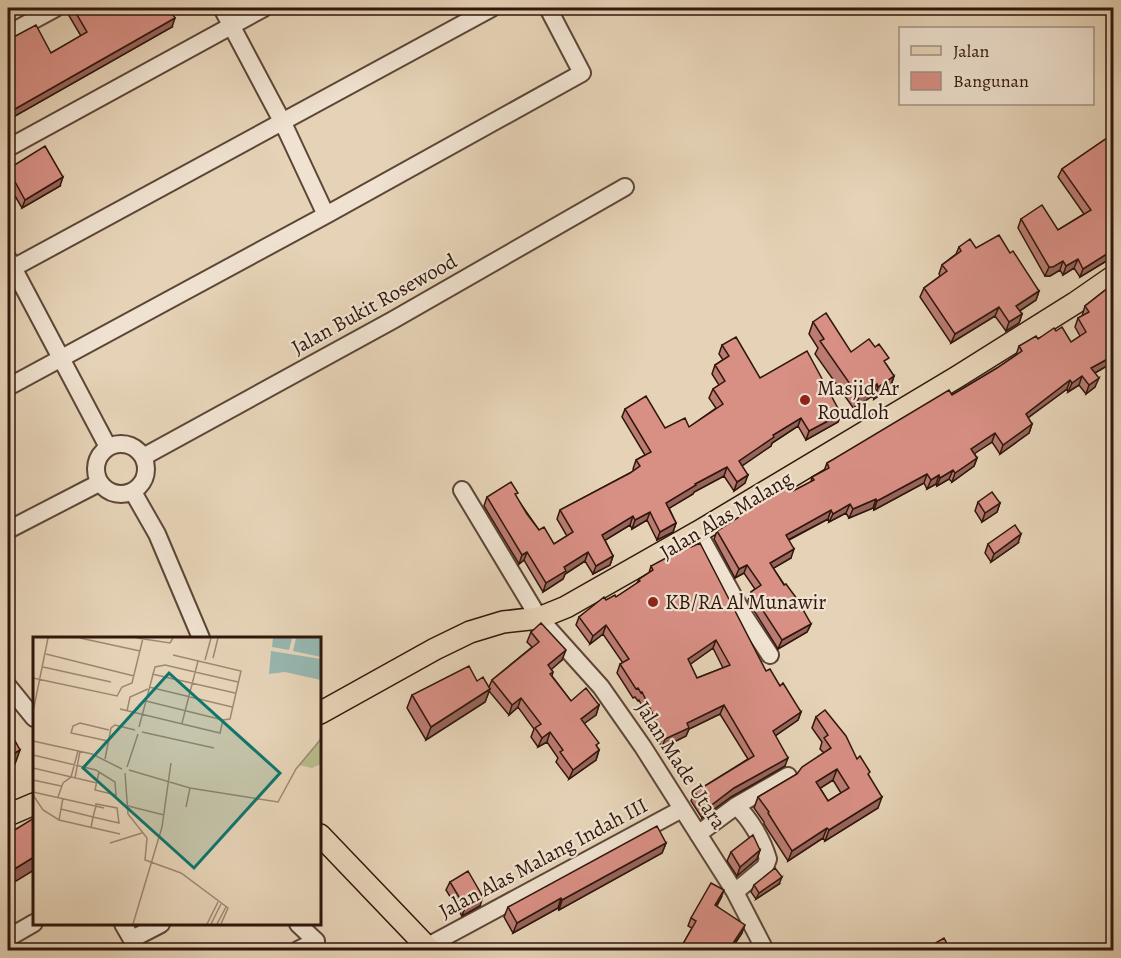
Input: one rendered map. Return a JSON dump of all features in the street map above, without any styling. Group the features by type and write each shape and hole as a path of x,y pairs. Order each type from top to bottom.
{"main road":[{"name":"Jalan Alas Malang","path":"321,712 470,632 502,621 538,618 566,607 698,532 957,377 1075,303 1113,276"},
{"path":"8,815 33,804"},
{"path":"321,836 428,949"}],"street":[{"path":"8,33 56,8"},
{"path":"222,8 283,123 326,215"},
{"path":"8,148 264,8"},
{"path":"108,447 10,263 283,123 492,8"},
{"path":"8,387 326,215 582,72 548,8"},
{"name":"Jalan Bukit Rosewood","path":"143,457 393,320 625,187"},
{"path":"124,444 132,446 143,457 147,467 145,477 141,486 133,492 124,495 114,494 105,490 99,483 95,473 96,463 100,454 108,447 124,444"},
{"path":"8,531 99,483"},
{"name":"Jalan Made Utara","path":"462,490 538,618 615,705 735,892 765,951"},
{"path":"133,492 157,534 200,637"},
{"path":"698,532 745,617 770,655"},
{"path":"8,686 33,717"},
{"path":"698,834 736,806 788,776"},
{"path":"735,892 765,867 768,859 763,845 746,816 736,806"},
{"name":"Jalan Alas Malang Indah III","path":"428,949 682,809"},
{"path":"8,938 33,924"},
{"path":"124,925 135,945 159,925"},
{"path":"298,951 316,941 299,925"}],"building":[{"path":"73,8 119,8 122,12 129,8 169,8 175,18 8,113 8,40 36,25 51,53 87,32"},
{"path":"1113,134 1113,250 1083,269 1078,259 1066,266 1063,261 1049,267 1021,219 1042,205 1058,230 1091,210 1062,169"},
{"path":"45,146 63,177 25,200 8,169"},
{"path":"999,235 1010,253 1013,251 1039,291 1016,306 1022,314 1009,322 999,307 955,334 924,288 947,271 942,265 961,251 959,247 970,239 976,248"},
{"path":"1113,284 1113,356 1091,368 1099,378 1089,385 1082,376 1072,383 1070,380 1026,414 1032,424 1003,445 995,433 971,449 977,458 955,473 953,470 940,478 939,475 931,480 927,474 877,501 876,499 853,509 850,504 833,514 831,510 786,535 794,549 770,563 784,585 786,584 797,599 811,624 782,640 751,592 761,585 747,565 739,569 717,531 789,485 793,491 814,480 812,477 829,468 827,463 949,390 952,395 997,368 1022,351 1019,346 1036,336 1038,339 1054,328 1056,331 1062,327 1071,342 1086,332 1078,318 1089,312 1085,306"},
{"path":"826,313 851,352 869,339 875,347 879,344 889,358 884,361 894,376 878,387 877,384 859,397 820,341 824,339 813,322"},
{"path":"736,337 760,378 807,351 841,414 809,431 801,418 773,435 774,437 739,461 748,475 737,482 727,467 666,503 676,523 660,532 650,512 635,520 633,516 602,535 613,556 596,566 588,552 564,567 566,571 546,583 527,552 522,555 487,497 511,482 527,514 539,530 544,527 554,544 573,532 560,510 630,473 640,466 636,460 651,452 625,409 646,396 665,428 685,418 689,427 723,404 713,389 725,381 715,365 729,356 722,345"},
{"path":"992,492 1000,503 985,513 978,502"},
{"path":"1015,525 1021,534 994,554 988,544"},
{"path":"700,543 766,671 770,669 780,686 783,683 801,712 773,731 788,758 734,788 705,810 695,792 754,756 724,705 687,723 689,728 665,739 642,692 636,689 620,664 629,659 606,625 593,636 579,617 604,597 606,600 615,595 616,597 640,581 639,579 653,570 651,566 690,545 691,547","holes":["716,640 730,665 697,678 688,659"]},
{"path":"541,623 566,650 548,665 553,672 550,674 571,701 586,688 599,705 581,719 599,743 596,745 599,750 573,770 560,752 563,750 550,732 542,738 535,728 541,724 521,698 512,705 492,680 539,642 531,632"},
{"path":"469,666 477,681 483,677 490,689 431,727 412,695"},
{"path":"825,710 846,736 857,759 860,756 882,797 792,851 758,797 797,774 802,767 831,748 824,738 828,735 816,717","holes":["837,769 849,788 828,801 816,782"]},
{"path":"8,728 20,750 8,757"},
{"path":"33,819 33,858 8,873 8,834"},
{"path":"657,826 666,843 517,923 508,907"},
{"path":"753,835 760,850 740,867 731,852"},
{"path":"775,868 782,877 759,893 754,885"},
{"path":"468,871 483,897 465,907 450,882"},
{"path":"711,883 724,890 715,905 745,925 728,951 679,951 696,921 691,918"},
{"path":"944,938 951,951 922,951"}],"place":[{"name":"Masjid Ar Roudloh","path":"805,400"},
{"name":"KB/RA Al Munawir","path":"653,602"}]}
